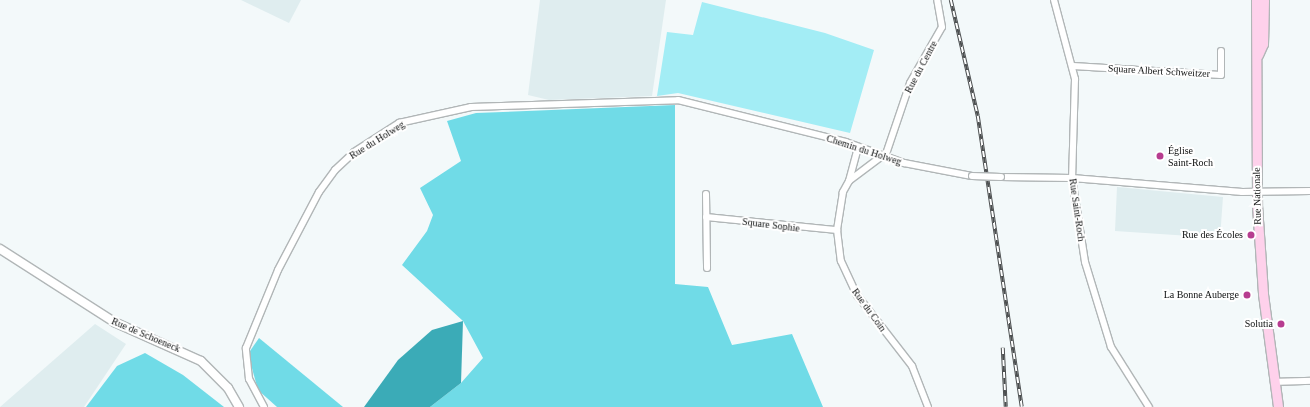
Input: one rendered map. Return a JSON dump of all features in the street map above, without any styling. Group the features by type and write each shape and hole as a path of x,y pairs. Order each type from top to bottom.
{"main road":[{"name":"Rue Nationale","path":"1256,0 1258,55 1256,192 1263,294 1278,407"},
{"name":"Rue Nationale","path":"1258,55 1263,44 1264,0"},
{"name":"Rue de Schoeneck","path":"0,249 105,317 201,361 228,388 239,407"}],"street":[{"name":"Rue du Centre","path":"884,157 910,83 942,27 937,0"},
{"name":"Rue Saint-Roch","path":"1054,0 1074,66 1077,99 1072,178 1097,309 1122,368 1148,407"},
{"name":"Square Albert Schweitzer","path":"1074,66 1221,75 1221,51"},
{"name":"Chemin du Holweg","path":"660,101 678,100 858,147 884,157 972,176 1072,178"},
{"name":"Rue du Holweg","path":"264,407 249,379 246,348 300,225 335,170 354,152 400,123 451,110 660,101"},
{"name":"Rue du Coin","path":"858,147 836,230 849,282 912,366 928,407"},
{"path":"849,181 884,157"},
{"path":"1072,178 1256,192 1310,192"},
{"path":"706,194 707,268"},
{"name":"Square Sophie","path":"706,217 836,230"},
{"path":"1274,382 1310,381"}],"shaded area":[{"path":"241,0 301,0 289,23"},
{"path":"540,0 666,0 652,96 549,100 528,95"},
{"path":"702,2 825,33 874,50 850,133 678,93 657,96 667,32 693,35"},
{"path":"675,105 675,284 708,287 732,345 792,334 823,407 430,407 461,383 483,358 463,321 402,265 427,231 433,215 420,188 461,161 447,121 476,113"},
{"path":"1117,187 1223,197 1220,238 1115,231"},
{"path":"463,321 461,383 430,407 364,407 398,360 432,330"},
{"path":"95,324 126,344 84,407 0,407"},
{"path":"259,338 343,407 277,407 258,390 248,354"},
{"path":"145,353 183,375 224,407 86,407 117,366"}],"railway":[{"path":"951,0 978,116 1022,407"},
{"path":"1003,348 1006,407"}],"place":[{"name":"Église Saint-Roch","path":"1160,156"},
{"name":"Rue des Écoles","path":"1251,235"},
{"name":"La Bonne Auberge","path":"1247,295"},
{"name":"Solutia","path":"1281,324"}]}
